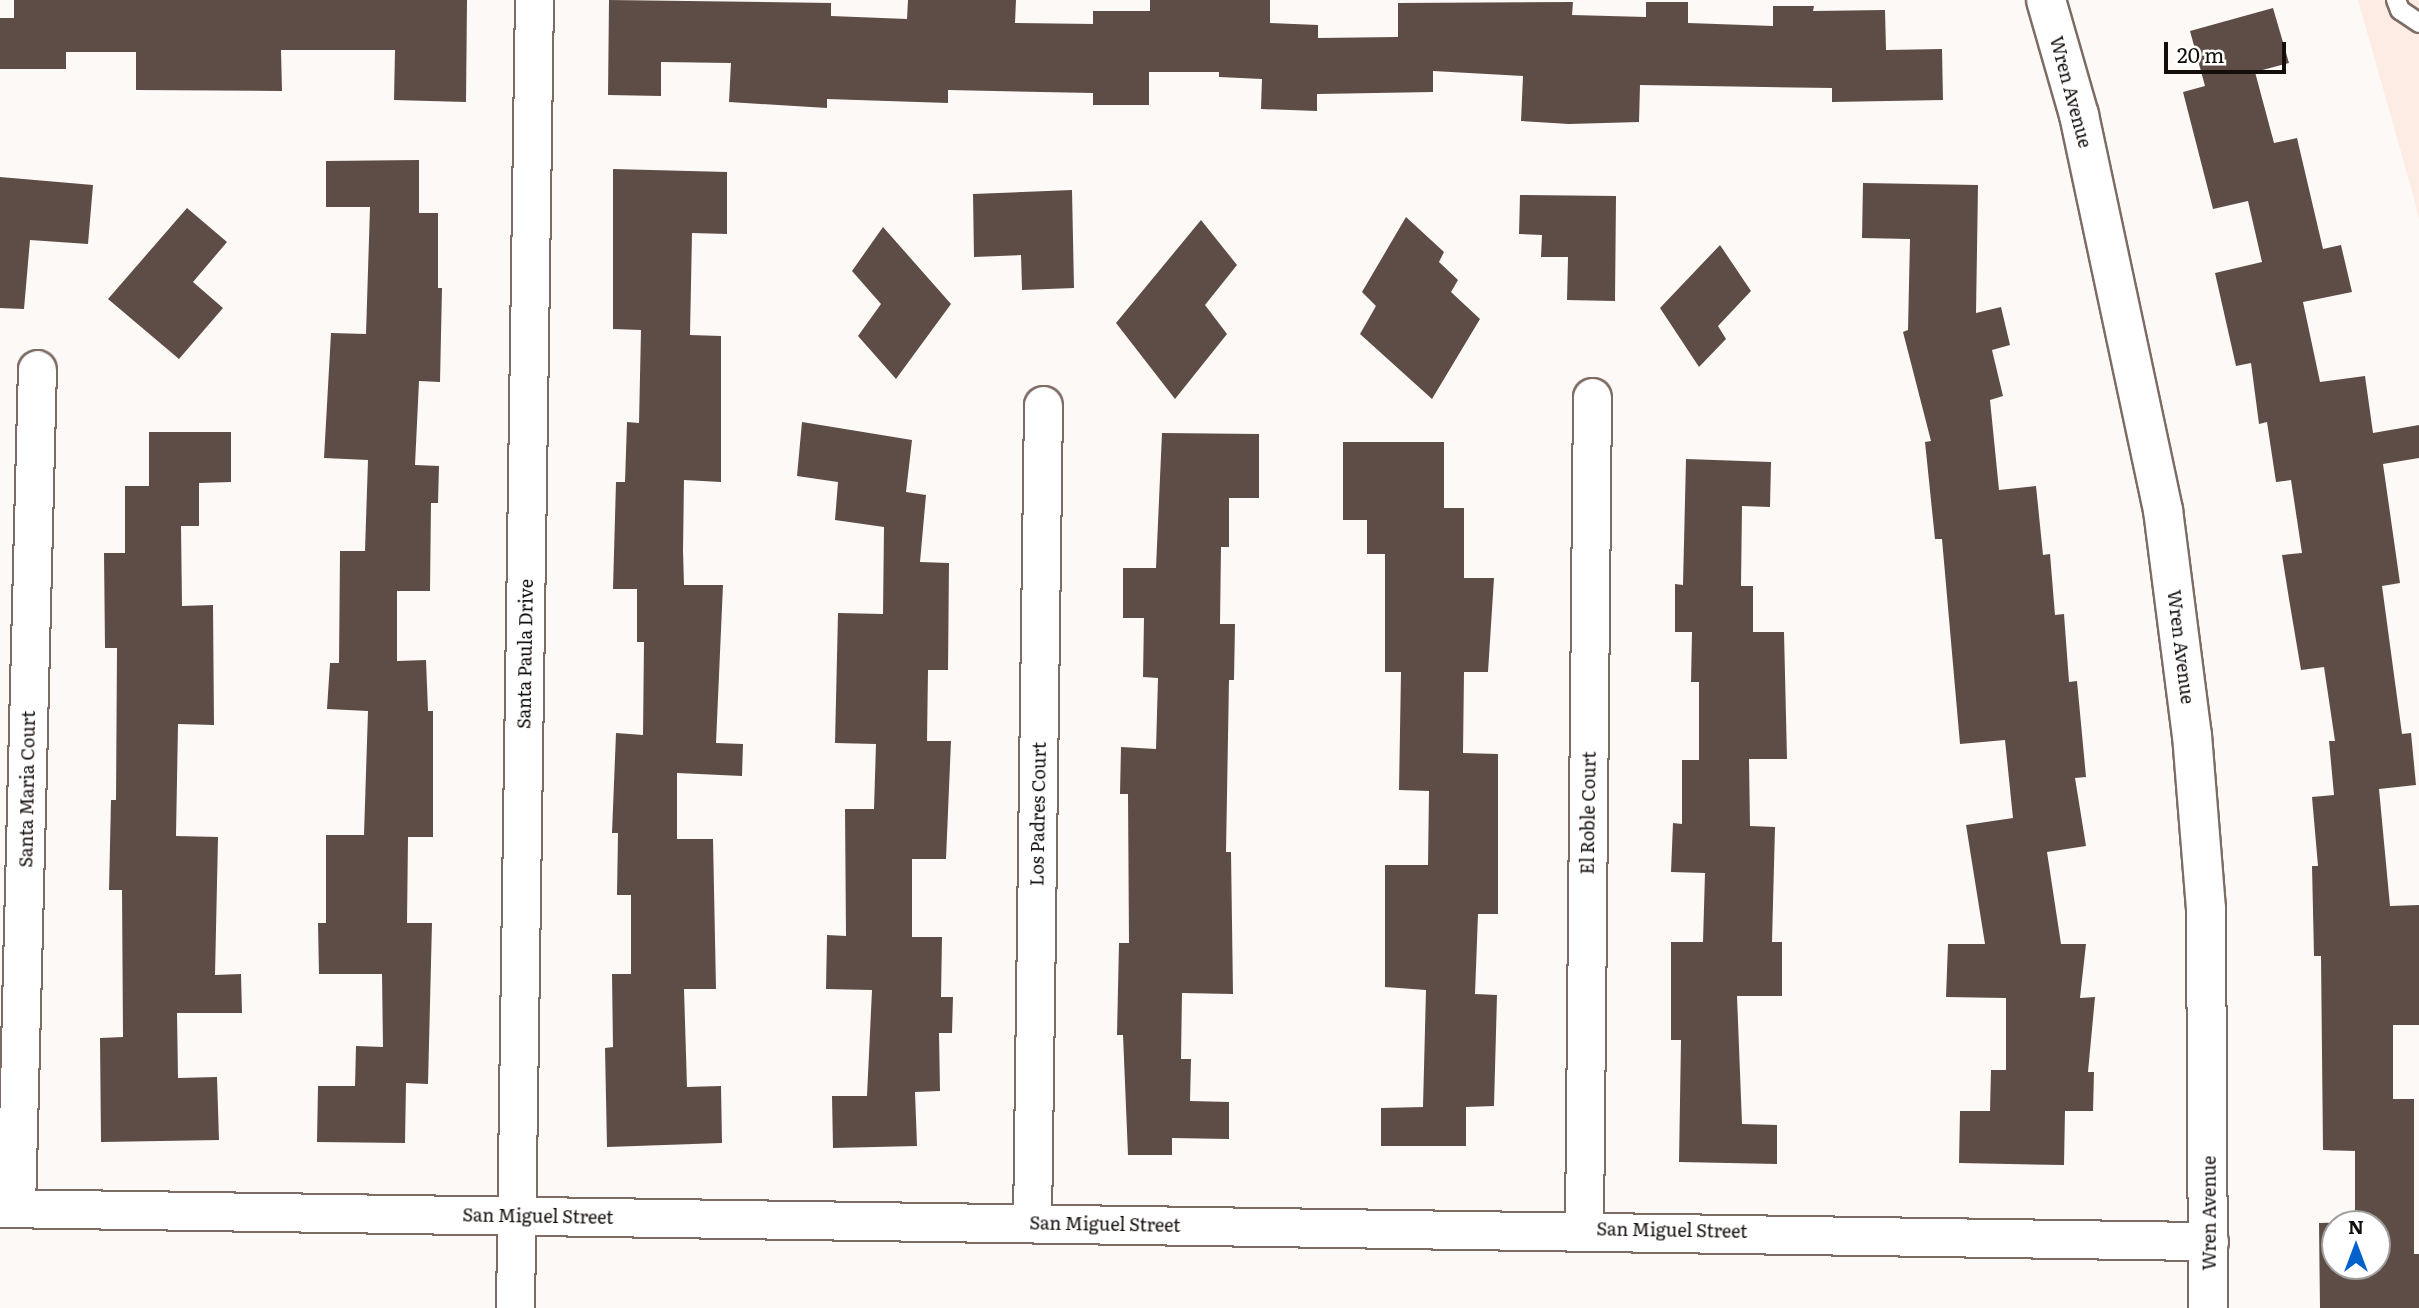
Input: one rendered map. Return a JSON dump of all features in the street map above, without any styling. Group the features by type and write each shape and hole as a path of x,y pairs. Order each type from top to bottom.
{"street":[{"name":"Santa Paula Drive","path":"515,1308 534,0"},
{"name":"Wren Avenue","path":"2046,0 2079,114 2165,523 2192,735 2206,909 2208,1308"},
{"name":"Santa Maria Court","path":"8,1208 37,369"},
{"name":"El Roble Court","path":"1584,1228 1592,397"},
{"name":"Los Padres Court","path":"1032,1223 1044,405"},
{"name":"San Miguel Street","path":"8,1208 1584,1228 2209,1241"}],"lane":[{"path":"2396,0 2400,10 2419,23"}],"shaded area":[{"path":"2358,0 2419,0 2419,221 2414,198"}],"building":[{"path":"14,0 467,0 466,102 394,100 395,50 281,50 282,91 136,90 136,52 66,52 66,69 0,69 0,18 14,18"},
{"path":"609,0 831,3 831,16 907,19 908,0 1016,0 1015,23 1093,24 1093,11 1150,11 1150,0 1270,0 1270,23 1318,25 1318,38 1398,37 1398,3 1573,2 1572,15 1646,17 1646,2 1688,2 1688,23 1773,26 1773,6 1814,6 1813,11 1885,10 1886,50 1942,49 1943,100 1832,102 1832,88 1640,85 1639,122 1569,124 1521,121 1523,76 1433,71 1433,92 1317,94 1317,111 1261,109 1262,79 1219,77 1219,72 1149,72 1149,105 1093,105 1093,93 948,90 948,103 827,99 827,108 729,102 731,63 661,62 661,96 608,95"},
{"path":"2273,8 2289,63 2255,72 2274,143 2297,138 2323,249 2341,245 2352,292 2303,302 2320,382 2365,376 2373,433 2419,425 2419,458 2383,464 2400,583 2382,586 2402,734 2411,733 2416,785 2379,789 2390,906 2419,905 2419,1025 2393,1025 2393,1099 2414,1099 2414,1254 2419,1254 2419,1308 2320,1308 2319,1223 2321,1280 2391,1280 2391,1210 2355,1210 2355,1151 2323,1150 2321,956 2314,956 2312,866 2318,866 2312,797 2334,795 2329,741 2335,741 2324,667 2301,670 2289,599 2282,555 2302,553 2291,480 2276,482 2267,422 2259,424 2251,363 2236,366 2215,273 2262,262 2248,201 2213,209 2183,92 2205,86 2190,31"},
{"path":"419,160 419,213 438,213 438,288 442,288 440,382 419,381 415,465 439,466 438,503 431,503 430,591 397,591 397,661 426,660 428,711 433,711 433,837 408,837 407,923 432,923 428,1084 406,1083 405,1143 317,1142 318,1086 355,1086 356,1046 383,1047 382,974 319,974 318,923 326,923 326,835 364,835 368,711 327,709 330,663 339,663 340,551 365,551 368,460 324,458 331,333 366,334 370,207 326,207 326,161"},
{"path":"613,169 727,172 727,234 692,233 690,335 721,336 721,482 684,480 683,551 684,585 723,585 716,743 743,744 742,776 677,773 677,839 713,839 716,989 684,989 687,1087 721,1086 722,1143 607,1147 605,1048 613,1047 612,974 631,974 631,895 617,895 618,833 612,833 616,733 643,735 644,642 637,642 637,589 613,589 616,482 625,482 627,422 639,423 641,330 613,329"},
{"path":"0,177 93,185 88,244 30,240 24,309 0,308"},
{"path":"1863,183 1978,185 1976,313 2001,307 2010,345 1992,350 2003,396 1990,400 1999,490 2036,486 2043,555 2050,554 2055,615 2064,614 2069,682 2077,681 2086,777 2075,778 2086,846 2047,852 2061,944 2086,944 2080,998 2095,997 2088,1072 2094,1072 2093,1111 2065,1111 2064,1165 1959,1163 1960,1111 1990,1111 1991,1070 2006,1070 2006,998 1946,997 1948,944 1985,944 1966,825 2013,818 2005,740 1960,744 1942,539 1935,539 1925,442 1931,441 1903,332 1908,330 1910,239 1862,238"},
{"path":"1072,190 1074,288 1022,290 1021,255 974,257 973,194"},
{"path":"1520,195 1616,196 1615,301 1567,300 1568,257 1541,257 1542,235 1519,234"},
{"path":"187,208 227,242 193,282 223,308 179,359 108,299"},
{"path":"1406,217 1444,252 1439,262 1458,280 1451,292 1480,319 1432,399 1360,334 1376,306 1362,292"},
{"path":"1201,220 1237,265 1205,305 1227,334 1175,399 1116,323"},
{"path":"883,227 951,304 896,379 858,336 881,304 852,271"},
{"path":"1720,245 1751,291 1718,326 1726,339 1699,367 1660,308"},
{"path":"802,422 912,440 906,492 926,495 920,562 949,563 948,670 928,670 927,741 951,741 946,859 912,859 912,937 942,937 941,997 953,997 952,1033 939,1033 940,1091 915,1092 917,1146 833,1148 832,1096 867,1096 872,990 826,989 827,935 846,936 845,809 874,809 876,744 835,743 838,613 883,614 884,527 835,520 838,482 797,476"},
{"path":"149,432 231,432 231,482 199,483 199,526 181,526 182,606 213,605 214,725 178,724 176,836 218,837 215,975 241,974 242,1013 177,1013 178,1078 217,1077 219,1140 101,1142 100,1038 123,1037 122,890 109,890 111,800 116,800 117,648 105,648 104,553 125,553 125,486 149,486"},
{"path":"1162,433 1259,434 1259,498 1229,498 1229,547 1221,547 1220,624 1235,624 1234,680 1229,680 1226,852 1231,852 1233,994 1182,993 1181,1059 1191,1059 1190,1101 1229,1102 1229,1139 1172,1138 1172,1155 1128,1155 1123,1035 1117,1035 1119,943 1129,943 1128,794 1120,794 1121,747 1156,749 1158,678 1143,677 1144,618 1123,618 1123,568 1156,568"},
{"path":"1343,442 1444,442 1444,508 1464,508 1464,578 1494,578 1488,672 1464,672 1463,753 1498,754 1498,914 1478,914 1475,994 1497,995 1494,1106 1466,1107 1466,1146 1381,1146 1381,1108 1423,1107 1426,990 1385,987 1385,865 1428,865 1429,791 1399,790 1401,672 1385,672 1385,554 1367,554 1367,520 1343,520"},
{"path":"1686,459 1771,462 1770,507 1742,506 1741,586 1753,586 1753,632 1784,632 1787,759 1749,759 1750,826 1775,827 1772,942 1782,942 1782,996 1737,996 1742,1124 1777,1125 1777,1164 1679,1162 1681,1040 1671,1040 1671,942 1703,942 1705,873 1671,872 1673,823 1682,824 1682,760 1699,760 1699,682 1691,682 1692,632 1675,632 1675,584 1683,585"}]}
